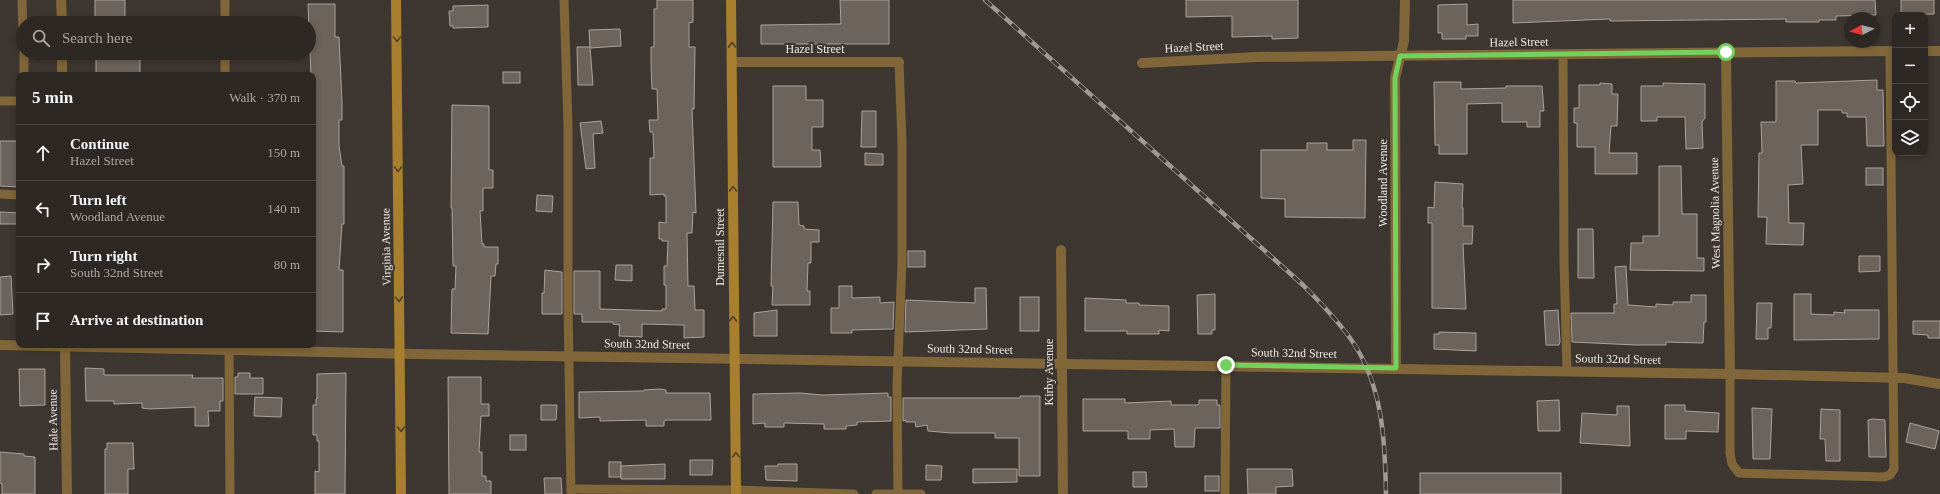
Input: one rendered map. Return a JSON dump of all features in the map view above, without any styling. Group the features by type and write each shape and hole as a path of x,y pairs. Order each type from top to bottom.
{"main road":[{"name":"Virginia Avenue","path":"396,0 401,494"},
{"name":"Dumesnil Street","path":"731,0 736,492"}],"street":[{"path":"61,0 62,16"},
{"name":"Woodland Avenue","path":"1396,368 1395,78 1405,29 1405,0"},
{"name":"Hazel Street","path":"1142,63 1257,57 1892,51"},
{"path":"1928,51 1940,51"},
{"name":"West Magnolia Avenue","path":"1726,52 1730,374"},
{"path":"62,60 62,72"},
{"name":"Hazel Street","path":"732,62 898,62"},
{"name":"Kirby Avenue","path":"1061,250 1063,494"},
{"name":"South 32nd Street","path":"0,345 16,345"},
{"name":"Hale Avenue","path":"65,348 67,494"},
{"name":"South 32nd Street","path":"258,348 400,353 1730,374 1892,378 1923,380 1940,384"}],"lane":[{"path":"22,0 22,16"},
{"path":"225,0 225,16"},
{"path":"564,0 568,126 568,303 571,492 854,494"},
{"path":"1563,55 1566,371"},
{"path":"24,60 24,72"},
{"path":"225,60 225,72"},
{"path":"898,62 902,143 902,262 897,384 898,494"},
{"path":"1730,374 1732,464 1739,473 1746,475 1876,477 1890,475 1894,469 1892,378 1892,84"},
{"path":"0,101 16,101"},
{"path":"0,194 16,195"},
{"path":"230,348 230,494"},
{"path":"1225,494 1226,365"},
{"path":"876,494 921,494"}],"building":[{"path":"95,0 125,0 125,16 95,16"},
{"path":"657,0 693,0 693,22 689,23 689,47 695,47 694,109 692,109 696,213 693,212 692,233 687,233 688,286 694,286 695,310 704,310 704,337 684,338 684,325 642,324 642,337 619,336 620,325 613,324 613,322 582,322 582,314 574,314 574,271 600,271 600,309 662,311 662,309 666,309 664,266 667,266 668,241 662,241 662,239 659,239 659,222 666,223 666,196 664,196 664,194 650,195 650,158 654,158 653,132 650,132 649,120 658,120 657,89 652,89 651,66 651,47 654,47 654,9 657,9"},
{"path":"840,0 889,0 889,44 761,44 761,25 841,24"},
{"path":"1186,0 1298,0 1298,38 1272,39 1272,36 1232,37 1232,16 1186,17"},
{"path":"1513,0 1875,0 1876,12 1844,12 1844,16 1836,16 1836,20 1819,20 1819,22 1786,22 1786,19 1610,21 1610,19 1513,23"},
{"path":"1901,0 1934,0 1934,14 1928,14 1928,12 1901,12"},
{"path":"308,4 335,4 335,37 339,37 342,102 342,120 339,120 339,146 342,166 344,166 344,224 342,224 339,270 343,270 343,332 316,331 316,72 311,72 310,60 316,60 316,16 309,16"},
{"path":"1467,4 1467,25 1478,24 1478,36 1466,36 1466,39 1442,39 1442,33 1438,33 1438,5"},
{"path":"488,5 488,27 453,28 453,26 450,26 449,11 453,11 453,6"},
{"path":"620,29 621,46 590,48 589,30"},
{"path":"577,47 590,47 593,85 578,85"},
{"path":"96,60 140,60 140,72 96,72"},
{"path":"503,72 520,72 520,83 503,83"},
{"path":"1877,80 1877,90 1883,90 1884,146 1867,146 1866,117 1847,117 1847,113 1842,113 1842,110 1818,110 1818,145 1801,145 1803,184 1788,185 1789,223 1804,223 1803,245 1766,244 1767,217 1758,217 1759,153 1762,153 1761,122 1776,122 1776,81 1795,81 1796,83"},
{"path":"1434,82 1461,82 1461,89 1506,88 1506,86 1542,86 1544,111 1540,111 1540,127 1527,127 1527,122 1502,122 1502,103 1467,104 1467,154 1439,154 1439,145 1435,145"},
{"path":"1600,83 1612,84 1612,94 1618,94 1617,126 1611,126 1609,153 1637,153 1637,174 1595,174 1595,147 1577,147 1577,123 1574,123 1574,108 1579,108 1579,85 1600,85"},
{"path":"1663,83 1705,84 1705,118 1702,122 1703,148 1686,149 1685,117 1657,117 1657,121 1641,121 1641,86 1663,86"},
{"path":"773,86 806,86 806,100 823,100 823,127 812,127 812,150 820,150 821,167 773,167"},
{"path":"452,105 489,106 489,170 493,170 493,188 483,188 483,211 480,211 482,244 484,244 484,247 498,247 498,264 496,264 495,276 491,276 488,334 451,333 452,289 455,289 456,266 453,266 451,208"},
{"path":"862,111 876,111 876,147 861,147"},
{"path":"601,121 603,133 593,134 595,168 586,169 580,123"},
{"path":"1353,140 1366,140 1365,218 1285,217 1285,199 1261,198 1261,150 1307,150 1307,143 1327,143 1327,150 1353,150"},
{"path":"0,141 16,141 16,187 0,186"},
{"path":"865,153 883,154 883,165 865,165"},
{"path":"1659,166 1681,166 1682,214 1697,214 1697,258 1704,258 1704,271 1630,270 1631,243 1643,243 1643,236 1659,236"},
{"path":"1866,168 1883,168 1883,185 1866,185"},
{"path":"1435,182 1463,184 1463,226 1473,226 1472,244 1463,244 1466,309 1432,308 1432,223 1428,223 1428,207 1434,208"},
{"path":"537,195 553,196 552,212 536,211"},
{"path":"773,202 798,202 799,225 804,226 804,229 819,230 819,242 811,242 811,263 808,263 807,291 810,291 810,305 772,305"},
{"path":"0,212 16,213 16,224 0,224"},
{"path":"1578,229 1593,229 1594,278 1578,278"},
{"path":"908,251 925,251 925,267 908,267"},
{"path":"1859,256 1880,256 1880,271 1859,272"},
{"path":"616,265 632,265 632,281 615,280"},
{"path":"1626,266 1628,305 1656,307 1656,304 1673,305 1673,302 1691,302 1691,295 1706,295 1706,322 1704,322 1703,343 1666,342 1666,345 1636,345 1572,342 1571,313 1614,313 1614,304 1617,304 1615,267"},
{"path":"545,270 562,272 562,314 542,314 542,293 544,293"},
{"path":"11,276 13,314 0,315 0,277"},
{"path":"839,286 852,286 852,298 880,297 880,303 894,302 893,329 852,330 852,333 831,333 831,308 839,308"},
{"path":"975,288 986,288 987,329 905,332 906,300 975,303"},
{"path":"1215,294 1215,330 1212,330 1212,334 1198,334 1197,295"},
{"path":"1794,294 1811,294 1811,314 1834,315 1834,312 1845,313 1844,310 1879,310 1879,339 1794,340"},
{"path":"1020,297 1039,297 1039,331 1020,331"},
{"path":"1085,298 1126,300 1126,303 1139,303 1139,305 1169,306 1169,331 1159,330 1159,334 1127,334 1127,331 1085,331"},
{"path":"1757,303 1772,303 1771,328 1768,328 1768,339 1756,339"},
{"path":"777,310 777,336 754,336 754,313"},
{"path":"1558,310 1559,345 1546,345 1544,311"},
{"path":"1913,321 1940,321 1940,338 1928,338 1928,335 1913,334"},
{"path":"1439,332 1476,333 1476,351 1434,349 1434,334 1439,334"},
{"path":"85,368 104,369 104,375 193,375 192,378 223,378 223,401 220,401 220,411 208,411 209,426 195,426 195,407 149,409 142,408 142,403 114,404 114,401 86,401"},
{"path":"19,369 45,369 45,405 20,406"},
{"path":"238,373 250,373 250,378 263,378 263,394 235,394 235,377 238,377"},
{"path":"346,373 345,494 315,494 315,471 319,472 319,441 317,441 317,435 313,435 313,405 316,405 317,399 317,374"},
{"path":"448,377 481,377 481,404 489,404 489,416 481,416 479,452 482,452 482,476 486,476 486,481 491,481 491,494 449,494"},
{"path":"660,389 666,390 666,393 710,393 711,420 666,420 664,421 664,426 646,426 646,420 600,421 600,417 579,418 579,392 644,391"},
{"path":"801,393 822,395 888,393 888,397 891,397 891,421 857,422 857,425 846,426 846,429 824,429 824,424 784,423 784,427 765,427 765,423 753,424 753,394"},
{"path":"1020,396 1040,396 1040,476 1019,476 1019,438 995,438 995,433 951,433 928,431 927,425 916,427 915,422 906,422 906,420 903,421 903,398 1020,398"},
{"path":"255,397 282,398 281,417 254,416"},
{"path":"1083,399 1125,399 1125,403 1171,401 1171,405 1197,405 1199,404 1199,400 1217,400 1217,405 1220,405 1220,428 1195,428 1194,447 1175,447 1174,429 1150,430 1150,439 1128,439 1128,431 1083,431"},
{"path":"1559,400 1560,431 1538,431 1537,401"},
{"path":"541,405 557,405 556,420 541,420"},
{"path":"1665,405 1685,405 1685,411 1719,413 1718,432 1686,431 1686,439 1665,439"},
{"path":"1617,406 1629,406 1630,446 1580,443 1582,413 1617,415"},
{"path":"1752,408 1772,409 1770,459 1753,459"},
{"path":"1821,409 1840,410 1840,461 1826,461 1825,439 1820,439"},
{"path":"1868,420 1885,420 1886,457 1869,457"},
{"path":"1910,423 1939,431 1935,449 1906,442"},
{"path":"510,435 526,435 526,450 510,450"},
{"path":"107,443 133,443 134,469 128,469 128,494 105,494 105,449 107,449"},
{"path":"0,452 24,454 24,456 35,457 35,494 2,494 2,484 0,483"},
{"path":"690,460 713,460 712,475 690,475"},
{"path":"609,462 621,462 621,477 609,477"},
{"path":"665,464 665,479 621,479 621,466"},
{"path":"778,464 797,464 797,481 766,480 765,466 778,466"},
{"path":"926,465 942,466 941,480 926,480"},
{"path":"973,469 1017,469 1017,482 973,483"},
{"path":"1247,469 1292,469 1293,486 1276,487 1276,494 1248,494"},
{"path":"1133,472 1146,472 1147,487 1133,487"},
{"path":"1420,473 1561,473 1561,494 1420,494"},
{"path":"1205,476 1219,476 1219,491 1205,491"},
{"path":"544,478 561,478 562,494 545,494"}],"railway":[{"path":"985,0 1303,285 1339,324 1361,356 1376,393 1385,453 1386,494"}],"route":[{"path":"1226,365 1396,368 1395,78 1400,56 1726,52"}]}
